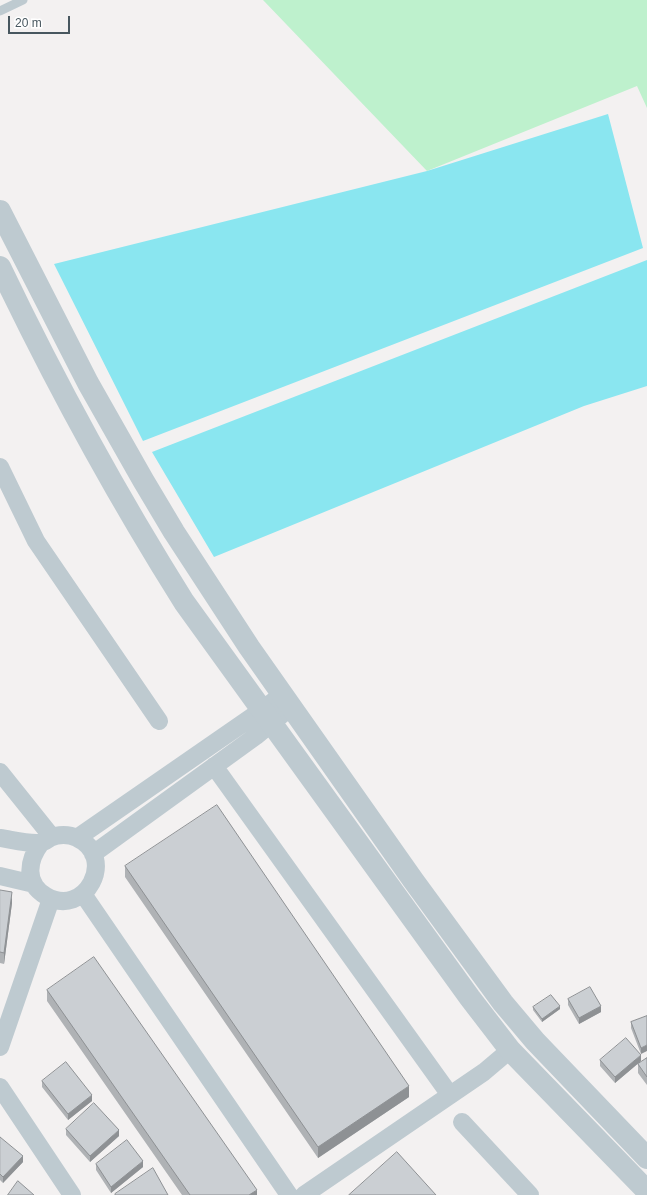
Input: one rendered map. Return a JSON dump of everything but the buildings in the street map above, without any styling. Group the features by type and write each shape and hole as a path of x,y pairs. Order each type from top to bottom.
{"street":[{"path":"0,211 88,383 143,480 174,532 249,647 413,880 503,1003 535,1041 647,1158"},
{"path":"0,267 65,398 149,546 258,723 510,1050 647,1191"},
{"path":"0,467 36,541 159,720"},
{"path":"76,838 224,747 287,700"},
{"path":"93,854 214,766 224,747"},
{"path":"214,766 450,1095"},
{"path":"0,772 46,840"},
{"path":"0,838 46,840 64,835 76,838 86,844 93,854 96,865 95,876 91,886 83,894 68,900 51,899 41,893 34,884 30,874 30,863 34,852 46,840"},
{"path":"0,876 34,884"},
{"path":"83,894 289,1195"},
{"path":"0,1047 51,899"},
{"path":"304,1195 484,1072 510,1050"},
{"path":"0,1087 72,1195"},
{"path":"462,1122 530,1195"}],"lane":[{"path":"0,11 23,0"}],"green space":[{"path":"263,0 647,0 647,108 637,86 427,171"}],"water":[{"path":"608,114 643,248 143,441 54,264 427,171"},
{"path":"647,260 647,386 584,406 214,557 152,452"}]}
